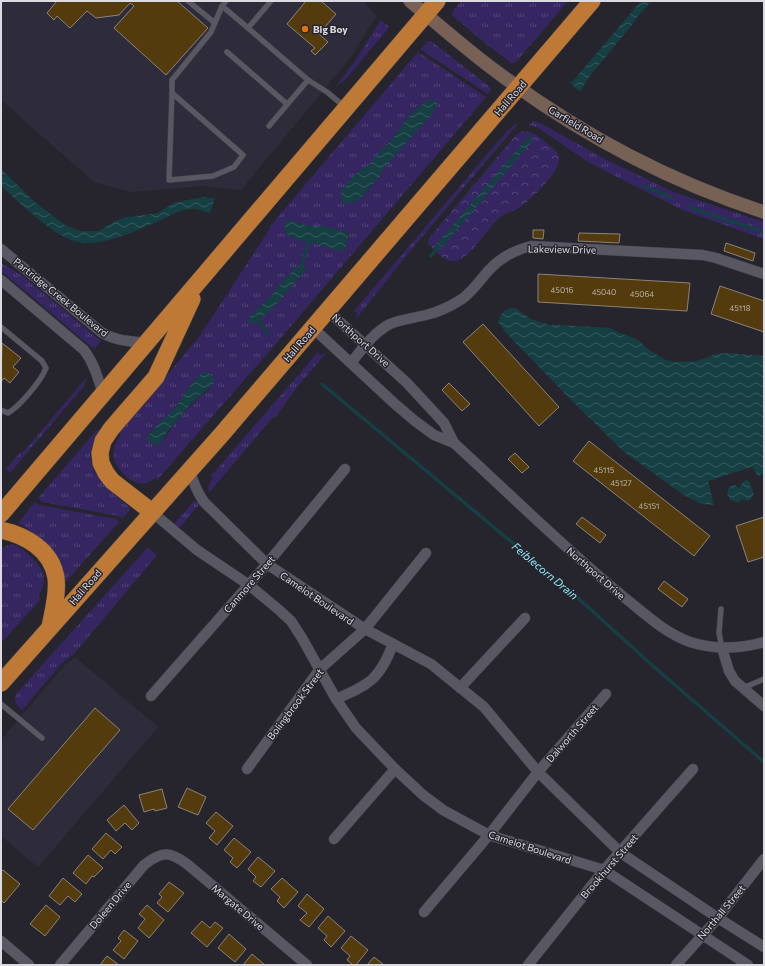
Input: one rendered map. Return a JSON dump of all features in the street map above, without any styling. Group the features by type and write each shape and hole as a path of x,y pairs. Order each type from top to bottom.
{"highway":[{"path":"5,506 199,282 437,1"},
{"name":"Hall Road","path":"1,683 190,470 328,311 592,1"},
{"path":"152,512 112,482 101,462 100,453 103,441 111,429 156,377 199,282"},
{"path":"1,530 16,533 26,538 46,556 53,567 56,576 56,596 50,627"}],"street":[{"name":"Garfield Road","path":"410,1 467,49 519,88 578,127 636,158 702,189 764,212"},
{"name":"Lakeview Drive","path":"351,362 366,344 389,325 398,321 432,314 449,306 472,291 498,261 519,249 531,246 703,255 764,274"},
{"name":"Partridge Creek Boulevard","path":"1,249 101,332 118,340 146,343"},
{"path":"1,280 84,350 95,368 103,394"},
{"name":"Northport Drive","path":"328,311 408,383 444,423 454,443"},
{"name":"Northport Drive","path":"313,328 415,421 434,434 454,443 575,555 660,626 689,642 702,645 722,648 743,648 764,642"},
{"name":"Canmore Street","path":"150,696 249,585 345,469"},
{"name":"Camelot Boulevard","path":"190,470 193,483 204,502 267,564 365,629 431,664 484,707 538,772 621,853 764,947"},
{"name":"Camelot Boulevard","path":"152,512 197,550 249,585 291,621 336,699 356,728 423,796 443,810 489,835 604,870 748,965"},
{"name":"Bolingbrook Street","path":"246,769 320,669 365,629 426,553"},
{"path":"460,688 525,618"},
{"path":"336,699 371,682 383,666 393,644"},
{"path":"722,648 735,681 764,706"},
{"name":"Dalworth Street","path":"538,772 606,694"},
{"path":"334,839 395,769"},
{"name":"Brookhurst Street","path":"528,965 604,870 621,853 693,769"},
{"path":"424,912 489,835 538,772"},
{"name":"Doleen Drive","path":"60,965 144,865 155,857 166,853"},
{"name":"Margate Drive","path":"166,853 177,857 186,864 307,965"},
{"name":"Northall Street","path":"676,965 718,918 764,859"},
{"path":"1,941 30,965"}],"lane":[{"path":"188,1 215,23"},
{"path":"172,93 243,155 234,167 213,176 169,180 172,80 211,32 222,6 226,1"},
{"path":"248,28 271,1"},
{"path":"222,6 308,80 327,92 346,108"},
{"path":"227,52 287,104"},
{"path":"269,126 308,80"},
{"path":"1,327 42,361 46,368 43,375 15,408 8,412 1,410"},
{"path":"721,609 719,633 722,648"},
{"path":"742,688 764,679"},
{"path":"1,704 42,738"}],"shaded area":[{"path":"1,1 363,1 377,16 351,57 241,190 202,186 131,192 94,182 1,100"},
{"path":"75,657 158,727 38,867 1,836 1,740 65,665"}],"green space":[{"path":"461,1 568,1 516,62 511,63 452,15 453,11"},
{"path":"381,20 389,27 388,29 344,81 337,85 355,61"},
{"path":"428,41 431,41 490,87 491,89 488,94 421,49"},
{"path":"418,52 486,97 274,346 157,480 155,478 141,484 134,482 118,468 114,458 114,447 121,435 119,433 199,337 276,219","holes":["427,100 426,121 389,162 367,192 341,191 358,172 369,165 398,133 410,115","287,220 310,226 323,226 349,233 345,249 335,250 318,244 302,241 287,235","297,267 306,268 271,309 252,323 249,317 273,294 278,286","196,378 210,388 185,411 165,438 149,434 172,411"]},
{"path":"533,121 542,124 603,158 673,192 764,222 764,239 683,210 627,182 588,162 537,127 529,125"},
{"path":"516,124 517,125 410,251 356,319 357,313 354,311 507,131"},
{"path":"522,131 536,135 557,152 559,158 555,170 544,185 531,198 518,208 498,219 474,248 462,259 452,261 444,258 428,244 429,238 516,135"},
{"path":"1,263 23,276 101,341 94,349 1,271"},
{"path":"318,352 321,355 326,353 293,392 276,417 272,418 209,493 208,486 213,478 211,476"},
{"path":"88,376 84,386 10,473 6,469 18,455 25,450"},
{"path":"98,429 100,431 93,443 90,455 92,465 96,475 103,484 130,508 122,519 119,516 42,502 38,498"},
{"path":"194,501 196,501 199,505 179,528 175,523"},
{"path":"35,502 39,505 116,519 119,522 65,581 60,561 52,549 34,533 18,523"},
{"path":"12,544 23,550 38,564 43,574 44,584 38,596 41,599 1,643 1,548"},
{"path":"148,547 157,555 73,655 63,662 22,710 15,701 17,693"}],"water":[{"path":"641,1 652,1 637,17 589,77 580,92 568,81 572,82"},
{"path":"434,99 437,104 433,113 389,162 378,178 360,199 352,203 342,203 341,191 349,181 358,172 369,165 390,142 410,115 427,100"},
{"path":"529,136 533,140 439,251 434,247"},
{"path":"1,169 36,203 65,225 80,231 99,231 115,221 127,217 158,213 173,203 203,197 215,198 210,213 197,209 186,209 141,229 106,241 84,243 65,237 45,225 26,209 1,186"},
{"path":"287,220 310,226 323,226 349,233 345,249 342,251 335,250 318,244 302,241 287,235 284,229"},
{"path":"300,265 306,267 304,272 275,306 260,320 255,323 249,323 249,317"},
{"path":"510,308 515,308 531,319 550,325 610,328 638,340 649,350 666,360 676,362 697,361 716,354 726,353 764,356 764,474 758,476 752,467 708,481 714,505 701,504 685,496 624,452 507,334 498,322 502,313"},
{"path":"204,372 207,372 214,378 214,383 190,405 168,431 159,445 151,443 146,439 158,424 172,411 195,380"},
{"path":"747,480 750,482 754,493 752,498 748,501 742,499 738,503 729,499 727,494 729,487 735,485 739,488 743,482"}],"building":[{"path":"57,1 177,1 208,28 166,75 114,28 134,6 130,3 119,15 96,18 87,11 70,28 57,16 54,20 47,13"},
{"path":"306,1 321,1 336,14 319,34 328,42 315,55 311,51 315,48 287,24"},
{"path":"533,230 544,230 543,239 533,238"},
{"path":"579,233 620,234 619,243 578,241"},
{"path":"726,243 755,253 753,261 724,251"},
{"path":"538,274 690,283 687,311 538,302"},
{"path":"720,286 764,301 764,332 711,314"},
{"path":"483,324 559,407 539,426 463,342"},
{"path":"2,343 21,358 13,367 19,372 10,383 4,378 1,382"},
{"path":"449,383 470,404 462,411 442,390"},
{"path":"589,441 710,536 694,556 573,461"},
{"path":"515,453 529,467 522,473 508,459"},
{"path":"582,517 606,535 600,543 576,524"},
{"path":"764,517 764,557 748,562 736,526"},
{"path":"664,581 688,599 682,607 658,589"},
{"path":"95,708 120,730 33,830 8,809"},
{"path":"187,788 206,797 198,815 178,807"},
{"path":"162,789 167,808 155,811 154,809 144,812 139,795"},
{"path":"124,805 139,823 132,830 125,823 116,831 107,820"},
{"path":"216,812 233,826 217,845 209,838 215,831 206,823"},
{"path":"106,833 122,847 115,854 111,850 103,859 92,849"},
{"path":"234,838 251,852 237,868 230,862 233,858 224,850"},
{"path":"88,855 103,868 94,877 92,876 86,884 73,873"},
{"path":"258,857 275,871 261,887 253,881 256,877 248,869"},
{"path":"3,870 20,884 4,903 1,900 1,872"},
{"path":"63,878 82,894 75,902 68,896 60,905 49,896"},
{"path":"282,878 298,892 284,908 277,901 280,897 271,889"},
{"path":"169,882 184,893 168,912 157,903 162,897 159,894"},
{"path":"307,894 324,909 309,927 300,920 307,913 298,906"},
{"path":"46,905 60,917 45,936 30,924"},
{"path":"147,905 164,920 149,938 138,928 145,919 139,914"},
{"path":"328,916 345,931 331,947 324,940 327,936 318,928"},
{"path":"202,921 210,928 215,922 223,928 207,947 191,933"},
{"path":"124,930 138,941 124,959 113,950 121,941 118,938"},
{"path":"229,934 246,949 235,962 218,948"},
{"path":"351,936 368,950 356,965 353,965 347,960 350,956 341,948"},
{"path":"252,954 265,965 243,965"},
{"path":"107,956 119,965 100,965"},
{"path":"374,957 384,965 367,965"}],"waterway":[{"path":"645,186 672,198"},
{"path":"691,207 764,232"},
{"name":"Feiblecorn Drain","path":"300,269 310,239"},
{"path":"431,256 439,246"},
{"name":"Feiblecorn Drain","path":"256,317 268,333"},
{"name":"Feiblecorn Drain","path":"322,384 568,589 653,666 764,762"}],"place":[{"name":"Big Boy","path":"305,29"}]}
